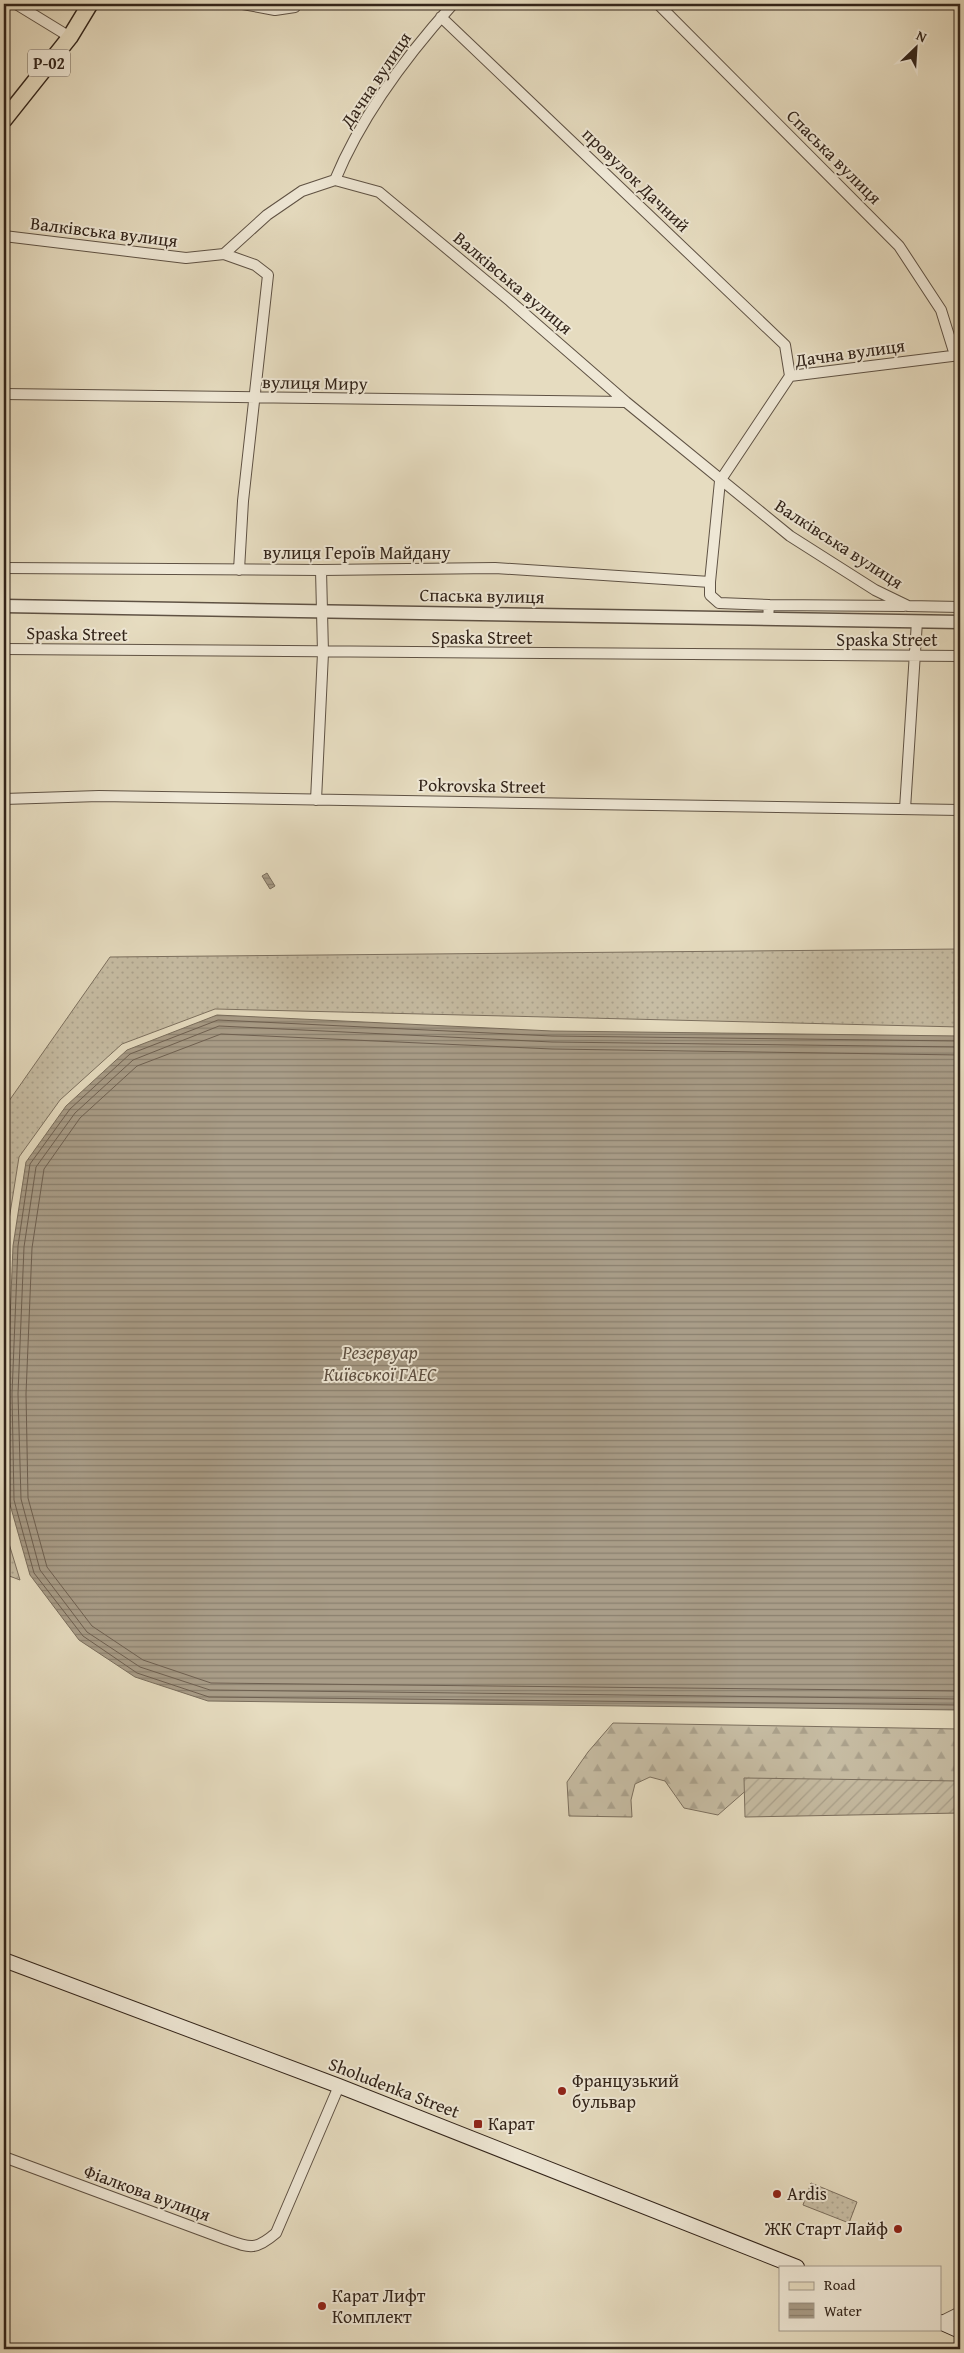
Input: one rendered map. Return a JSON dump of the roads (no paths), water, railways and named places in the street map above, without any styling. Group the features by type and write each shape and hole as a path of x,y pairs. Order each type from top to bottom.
{"main road":[{"name":"Р-02","path":"4,120 70,37 90,4"},
{"name":"Sholudenka Street","path":"4,1960 339,2086 794,2266"},
{"path":"942,2323 960,2332"}],"street":[{"path":"16,4 70,37"},
{"path":"243,4 275,10 295,7 297,4"},
{"name":"Дачна вулиця","path":"336,180 344,158 369,116 412,52 453,4"},
{"name":"Спаська вулиця","path":"658,4 898,246 941,310 957,355"},
{"name":"провулок Дачний","path":"441,17 786,344 790,376"},
{"path":"239,570 243,501 268,275 255,265 224,254 267,215 302,191 336,180"},
{"name":"Валківська вулиця","path":"336,180 379,192 510,301 720,481 790,536 875,590 908,606 960,607"},
{"name":"Валківська вулиця","path":"4,236 186,258 224,254"},
{"name":"Дачна вулиця","path":"908,606 719,603 710,595 710,582 720,481 790,376 957,355"},
{"name":"вулиця Миру","path":"4,394 626,402"},
{"name":"вулиця Героїв Майдану","path":"4,568 239,570 495,568 710,582"},
{"path":"316,800 323,610 321,570"},
{"path":"768,619 769,605"},
{"name":"Спаська вулиця","path":"4,606 960,622"},
{"path":"905,809 917,621"},
{"name":"Spaska Street","path":"4,649 322,653 960,656"},
{"name":"Pokrovska Street","path":"4,798 99,796 960,810"},
{"name":"Фіалкова вулиця","path":"4,2157 245,2246 262,2246 276,2233 339,2086"},
{"path":"942,2321 960,2312"}],"water":[{"path":"267,873 275,886 270,889 262,876"},
{"name":"Резервуар Київської ГАЕС","path":"217,1015 552,1031 960,1036 960,1710 208,1701 135,1677 79,1640 30,1575 9,1501 7,1394 13,1246 26,1162 66,1106 127,1050"}],"place":[{"name":"Французький бульвар","path":"562,2091"},
{"name":"Карат","path":"478,2124"},
{"name":"Ardis","path":"777,2194"},
{"name":"ЖК Старт Лайф","path":"898,2229"},
{"name":"Карат Лифт Комплект","path":"322,2306"}]}
